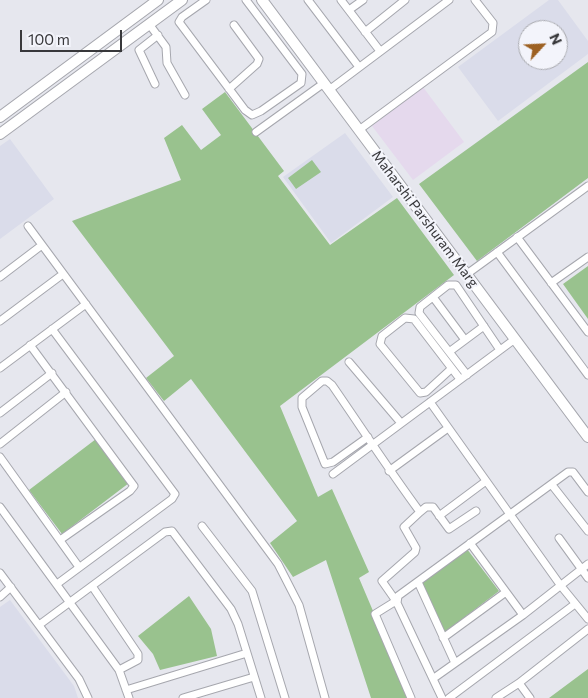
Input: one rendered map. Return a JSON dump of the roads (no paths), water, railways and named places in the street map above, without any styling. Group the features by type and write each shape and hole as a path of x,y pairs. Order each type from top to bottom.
{"street":[{"path":"0,117 158,0"},
{"path":"0,134 182,0"},
{"path":"180,20 206,0"},
{"path":"172,8 181,25 248,114 256,114 301,83 303,79 302,74 246,0"},
{"name":"Maharshi Parshuram Marg","path":"262,0 588,437"},
{"path":"308,0 359,67"},
{"path":"341,0 380,51"},
{"path":"349,10 363,0"},
{"path":"365,32 405,0"},
{"path":"256,132 326,86 359,67 449,0"},
{"path":"359,130 492,32 492,24 475,0"},
{"path":"149,24 166,46 167,63 185,95"},
{"path":"229,89 257,64 259,59 234,25"},
{"path":"155,84 139,50 158,35"},
{"path":"466,274 588,186"},
{"path":"28,226 291,585 300,605 325,698"},
{"path":"517,237 588,332"},
{"path":"0,277 42,245"},
{"path":"497,252 588,375"},
{"path":"551,283 588,256"},
{"path":"0,321 63,274"},
{"path":"463,377 449,352 419,312 420,307 448,285 456,286 500,350"},
{"path":"433,297 465,340"},
{"path":"0,368 86,304"},
{"path":"451,369 426,392 420,393 380,344 380,340 382,336 406,318 414,319 451,369 463,377"},
{"path":"449,352 484,326"},
{"path":"52,329 175,494 172,499 57,584"},
{"path":"333,474 515,339"},
{"path":"30,345 134,486 130,491 60,540"},
{"path":"349,362 401,423"},
{"path":"0,413 52,373"},
{"path":"368,437 333,462 325,464 302,407 302,398 322,381 327,381 368,437 389,471 420,512"},
{"path":"0,444 66,392"},
{"path":"430,402 561,586 588,619"},
{"path":"389,471 448,428"},
{"path":"0,457 79,567"},
{"path":"411,698 375,614 396,601 398,596 570,472 573,472 588,492"},
{"path":"439,516 486,481"},
{"path":"552,484 588,531"},
{"path":"442,698 396,601 382,581 415,552 416,548 404,527 420,512 430,506 433,507 449,529 476,511"},
{"path":"0,507 119,670 129,698"},
{"path":"202,526 252,591 284,698"},
{"path":"39,625 165,532 172,531 224,597 238,624 261,698"},
{"path":"558,538 588,578"},
{"path":"470,543 523,615"},
{"path":"434,678 523,615 588,564"},
{"path":"0,573 80,679 88,698"},
{"path":"418,582 455,663"},
{"path":"92,586 138,654 138,660 119,670"},
{"path":"0,597 11,587"},
{"path":"443,638 506,592"},
{"path":"449,698 575,604"},
{"path":"499,697 588,629"},
{"path":"126,690 247,653"},
{"path":"183,698 254,677"},
{"path":"519,683 530,698"}]}
